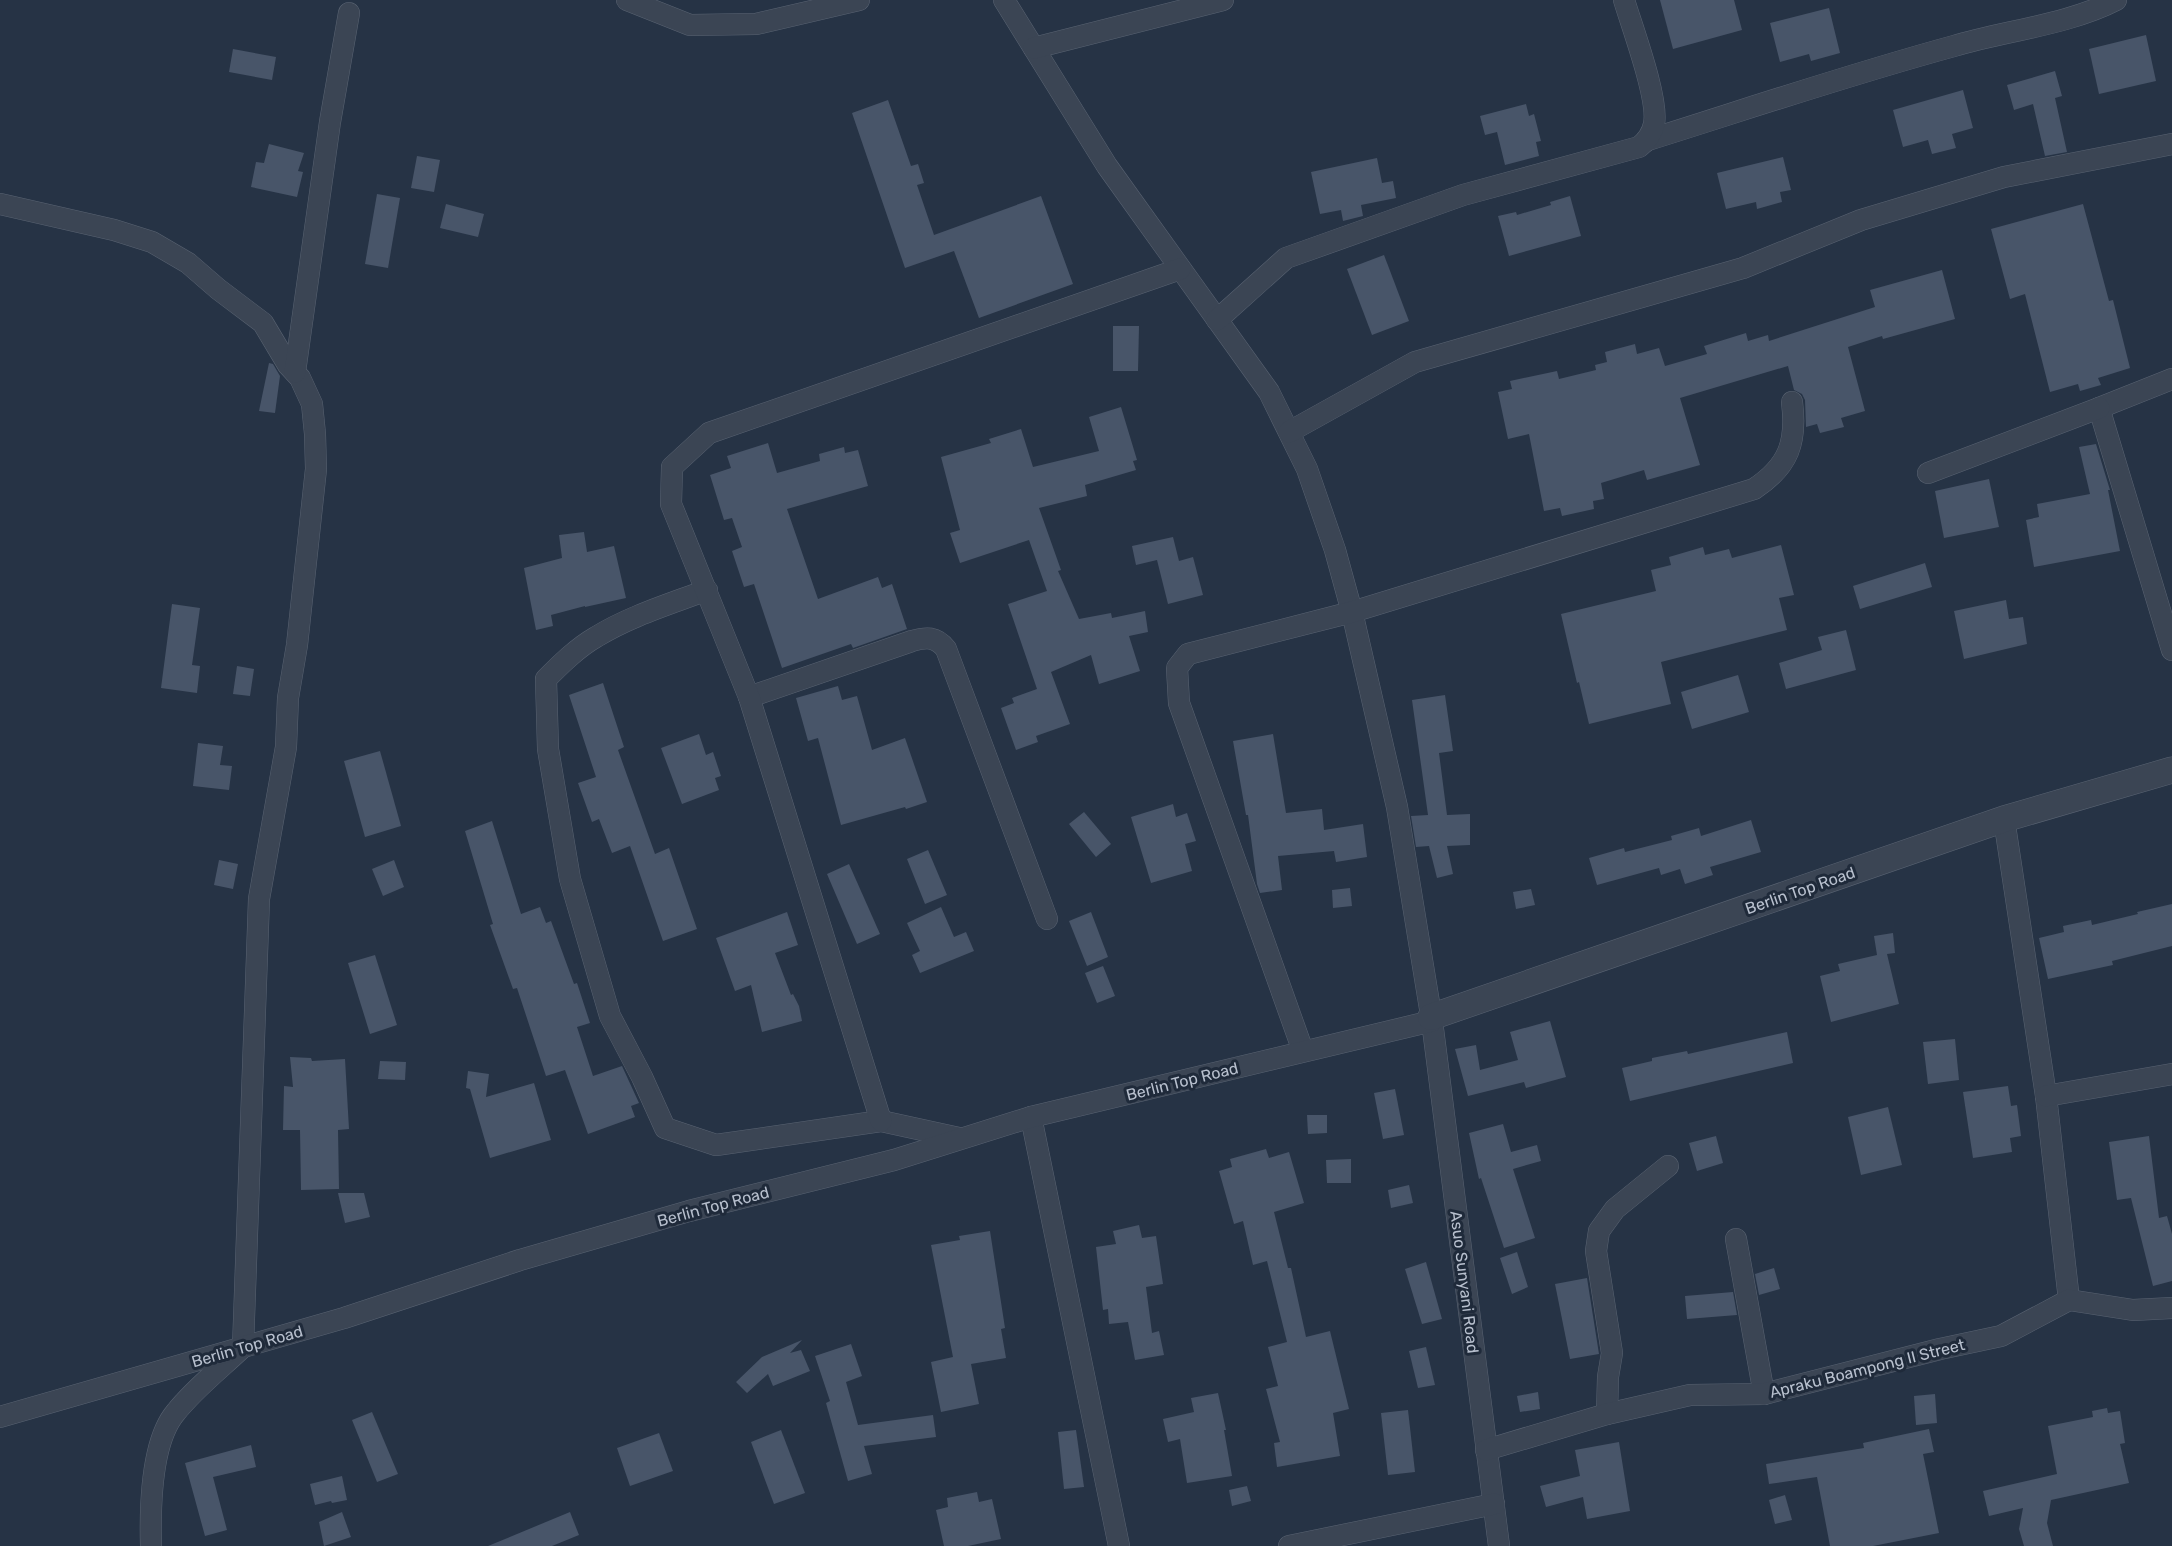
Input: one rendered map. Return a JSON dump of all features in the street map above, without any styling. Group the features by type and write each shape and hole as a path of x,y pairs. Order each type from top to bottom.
{"street":[{"path":"627,0 690,25 756,24 859,0"},
{"name":"Asuo Sunyani Road","path":"1004,0 1107,166 1269,392 1306,469 1335,550 1352,612 1397,807 1432,1019 1499,1546"},
{"path":"1034,48 1223,0"},
{"path":"1624,0 1652,96 1654,123 1648,140"},
{"path":"1217,320 1286,258 1463,195 1639,147 1648,140 1885,65 1985,37 2094,12 2116,0"},
{"path":"294,372 330,123 349,13"},
{"path":"1289,432 1415,362 1743,268 1861,220 2004,177 2172,144"},
{"path":"0,204 152,242 188,263 218,290 263,323 288,366 300,378 312,404 316,469 297,645 288,698 286,747 259,899 243,1347 175,1413 159,1446 150,1512 151,1546"},
{"path":"881,1121 749,698 671,504 672,467 710,433 1180,269"},
{"path":"1928,473 2172,380"},
{"path":"1303,1052 1179,703 1177,668 1188,654 1352,612 1754,489 1771,478 1781,466 1791,446 1794,424 1792,402"},
{"path":"2099,408 2172,650"},
{"path":"707,590 641,615 596,637 570,656 546,679 548,749 568,868 610,1016 642,1077 665,1128 716,1145 881,1121 962,1139"},
{"path":"749,698 912,641 926,637 940,641 946,649 1047,920"},
{"name":"Berlin Top Road","path":"0,1417 344,1318 520,1260 666,1218 894,1160 1031,1117 1432,1019 2004,819 2172,770"},
{"path":"2004,819 2046,1096 2069,1300 2133,1310 2172,1308"},
{"path":"2046,1096 2172,1074"},
{"path":"1031,1117 1119,1546"},
{"path":"1607,1414 1608,1377 1612,1353 1596,1251 1599,1231 1615,1209 1668,1166"},
{"path":"1736,1239 1764,1394"},
{"name":"Apraku Boampong II Street","path":"1486,1450 1607,1414 1690,1395 1764,1394 1940,1349 2001,1336 2069,1300"},
{"path":"1289,1546 1494,1504"}],"building":[{"path":"1660,0 1734,0 1742,30 1673,49"},
{"path":"1829,8 1840,53 1811,61 1809,54 1780,62 1770,23"},
{"path":"2146,35 2156,81 2099,94 2089,49"},
{"path":"233,49 276,57 272,80 229,72"},
{"path":"2055,71 2062,96 2055,98 2067,152 2045,156 2033,104 2014,110 2007,85"},
{"path":"1963,90 1973,128 1952,134 1956,148 1932,154 1928,140 1903,147 1893,110"},
{"path":"888,100 911,166 918,164 924,183 917,185 934,235 1041,196 1073,284 979,318 954,251 905,268 852,113"},
{"path":"1526,104 1529,116 1534,114 1541,141 1536,142 1539,156 1505,165 1497,132 1485,135 1480,116"},
{"path":"269,144 304,153 298,171 303,172 297,197 251,187 256,162 264,163"},
{"path":"417,156 440,160 434,192 411,188"},
{"path":"1783,157 1791,190 1780,192 1782,202 1757,209 1756,202 1726,209 1717,173"},
{"path":"1377,158 1382,183 1393,181 1396,198 1361,205 1363,216 1343,221 1341,210 1320,214 1311,172"},
{"path":"377,194 400,198 388,268 365,264"},
{"path":"1570,196 1581,236 1509,256 1498,216 1516,212 1517,215 1551,205 1550,202"},
{"path":"446,204 484,214 478,237 440,228"},
{"path":"2083,204 2109,301 2113,300 2130,368 2098,378 2101,385 2080,391 2078,384 2050,392 2025,294 2010,299 1991,229"},
{"path":"1384,255 1409,321 1372,335 1347,269"},
{"path":"1942,270 1955,319 1883,339 1882,336 1848,347 1865,411 1841,418 1844,427 1820,433 1817,424 1806,427 1805,400 1802,394 1794,390 1788,366 1680,398 1700,465 1647,480 1644,470 1601,483 1604,499 1593,501 1594,509 1562,516 1560,508 1544,511 1529,434 1508,439 1498,392 1512,389 1510,381 1557,371 1559,379 1596,370 1595,365 1607,362 1605,352 1635,344 1637,354 1659,348 1665,366 1707,354 1704,346 1746,333 1748,341 1768,335 1769,341 1875,307 1870,290"},
{"path":"1113,326 1139,326 1138,371 1113,371"},
{"path":"269,363 273,364 280,376 275,413 259,411"},
{"path":"1121,407 1137,460 1133,461 1136,470 1085,485 1087,496 1039,508 1061,570 1058,571 1079,619 1111,613 1112,618 1145,611 1148,632 1129,636 1140,671 1099,684 1091,655 1051,672 1070,724 1036,736 1038,742 1016,750 1001,708 1014,703 1012,698 1037,689 1008,604 1047,591 1029,540 960,563 950,533 960,530 941,457 991,443 989,439 1021,429 1033,467 1099,451 1089,417"},
{"path":"768,443 777,473 820,461 819,454 844,447 845,453 858,450 868,486 787,509 818,599 878,577 882,588 892,584 907,629 853,648 851,644 782,668 754,584 744,587 732,551 742,547 732,518 724,520 710,475 731,468 727,456"},
{"path":"2096,444 2110,490 2108,490 2120,551 2034,567 2026,520 2039,517 2037,504 2090,494 2079,447"},
{"path":"1989,479 1999,527 1944,538 1935,491"},
{"path":"584,532 587,552 614,546 626,598 551,615 553,626 536,630 524,568 562,558 559,535"},
{"path":"1173,537 1179,561 1193,557 1203,595 1168,604 1157,560 1136,565 1132,546"},
{"path":"1781,545 1794,595 1779,598 1787,630 1661,662 1671,704 1589,724 1561,614 1656,591 1651,570 1671,565 1669,557 1703,547 1705,555 1729,549 1732,558"},
{"path":"1925,563 1932,587 1860,609 1853,586"},
{"path":"2006,600 2009,619 2023,617 2027,644 1964,659 1954,611"},
{"path":"172,604 200,608 192,665 200,666 197,693 161,688"},
{"path":"1846,630 1856,670 1786,689 1779,663 1822,650 1818,637"},
{"path":"237,666 254,669 250,696 233,694"},
{"path":"1738,675 1749,712 1692,729 1681,692"},
{"path":"603,683 624,747 618,750 655,854 669,848 697,929 663,941 630,846 612,853 599,819 592,822 578,783 596,777 569,695"},
{"path":"838,686 842,700 857,696 872,750 905,738 927,802 841,825 818,738 808,741 796,698"},
{"path":"1445,695 1453,751 1439,753 1447,815 1470,814 1470,845 1447,846 1453,874 1437,878 1429,846 1416,847 1411,816 1428,815 1412,700"},
{"path":"699,734 706,755 713,752 721,776 715,778 719,790 682,804 661,748"},
{"path":"1273,734 1286,813 1322,809 1324,830 1363,824 1367,857 1336,862 1334,851 1278,856 1282,890 1260,893 1248,815 1246,815 1233,741"},
{"path":"198,743 223,746 220,765 232,766 229,790 193,786"},
{"path":"380,751 401,826 365,837 344,761"},
{"path":"1173,804 1176,817 1187,813 1196,841 1185,844 1192,871 1151,883 1131,817"},
{"path":"1084,812 1111,844 1096,857 1069,824"},
{"path":"1751,820 1761,852 1710,867 1713,875 1685,884 1680,869 1661,875 1659,868 1597,885 1589,858 1624,848 1625,852 1672,840 1671,836 1699,828 1701,836"},
{"path":"492,821 521,914 540,907 546,923 551,921 574,984 577,983 590,1023 577,1027 593,1076 622,1066 639,1103 631,1106 635,1117 588,1134 565,1070 546,1076 517,988 513,989 490,925 493,924 465,831"},
{"path":"928,850 947,895 925,904 907,859"},
{"path":"219,860 238,864 233,889 214,885"},
{"path":"394,860 404,887 383,896 372,869"},
{"path":"849,864 880,934 857,944 827,874"},
{"path":"1350,888 1352,906 1333,908 1332,890"},
{"path":"1531,889 1535,905 1516,909 1513,892"},
{"path":"2172,904 2172,946 2112,961 2113,965 2048,979 2039,938 2064,932 2063,926 2091,920 2092,925"},
{"path":"941,907 954,937 966,932 974,951 920,973 912,955 920,951 907,923"},
{"path":"787,912 798,945 775,953 791,995 793,994 799,1006 802,1021 762,1032 751,985 735,991 716,938"},
{"path":"1091,912 1108,957 1087,966 1069,921"},
{"path":"1893,933 1895,953 1887,954 1899,1004 1831,1022 1820,976 1840,971 1838,964 1877,955 1874,936"},
{"path":"375,955 397,1025 370,1034 348,963"},
{"path":"1103,966 1115,996 1097,1003 1085,973"},
{"path":"1550,1021 1566,1077 1526,1088 1524,1082 1468,1096 1455,1049 1476,1045 1480,1070 1518,1060 1510,1032"},
{"path":"1787,1032 1793,1063 1630,1101 1622,1068 1652,1061 1652,1058 1687,1051 1688,1054"},
{"path":"1955,1039 1959,1080 1928,1084 1923,1042"},
{"path":"290,1057 311,1058 312,1061 345,1059 349,1129 338,1130 339,1189 301,1190 300,1130 283,1130 284,1086 293,1087"},
{"path":"380,1061 406,1062 405,1080 378,1079"},
{"path":"468,1071 489,1074 486,1097 534,1083 551,1140 490,1158 470,1089 466,1088"},
{"path":"2008,1086 2011,1106 2017,1105 2021,1136 2010,1138 2012,1152 1973,1158 1963,1092"},
{"path":"1395,1089 1404,1135 1383,1139 1374,1093"},
{"path":"1888,1107 1902,1165 1861,1175 1848,1117"},
{"path":"1307,1115 1327,1115 1327,1133 1308,1134"},
{"path":"1503,1124 1511,1152 1537,1145 1541,1161 1513,1169 1535,1238 1504,1248 1481,1178 1479,1179 1469,1133"},
{"path":"1716,1136 1723,1163 1697,1171 1689,1143"},
{"path":"2149,1136 2159,1218 2167,1216 2172,1234 2172,1281 2153,1286 2131,1198 2117,1200 2109,1142"},
{"path":"1266,1149 1269,1158 1289,1152 1304,1203 1274,1212 1288,1268 1291,1268 1306,1337 1330,1331 1349,1409 1333,1413 1340,1456 1277,1467 1274,1443 1280,1442 1266,1389 1278,1386 1268,1347 1287,1342 1267,1261 1253,1265 1243,1221 1234,1224 1219,1171 1232,1167 1230,1159"},
{"path":"1351,1159 1351,1183 1327,1183 1326,1160"},
{"path":"1409,1185 1413,1203 1391,1208 1388,1190"},
{"path":"338,1193 364,1193 370,1217 345,1223"},
{"path":"1139,1225 1142,1238 1156,1236 1163,1284 1146,1287 1152,1333 1159,1331 1164,1355 1135,1360 1128,1322 1109,1324 1108,1309 1103,1310 1096,1247 1116,1244 1113,1231"},
{"path":"990,1231 1005,1328 1001,1329 1006,1358 971,1364 979,1404 941,1412 931,1362 953,1357 931,1245 960,1240 959,1236"},
{"path":"1517,1252 1528,1287 1512,1294 1500,1258"},
{"path":"1426,1262 1442,1319 1422,1324 1405,1269"},
{"path":"1774,1268 1780,1289 1759,1295 1755,1274"},
{"path":"1587,1278 1599,1354 1570,1359 1555,1284"},
{"path":"1733,1292 1737,1315 1687,1319 1685,1296"},
{"path":"802,1340 790,1353 801,1350 810,1371 773,1386 768,1374 747,1393 736,1382 762,1357"},
{"path":"851,1344 862,1376 846,1382 858,1425 933,1415 936,1437 864,1446 872,1474 848,1481 826,1403 830,1401 815,1356"},
{"path":"1426,1347 1435,1385 1418,1388 1409,1351"},
{"path":"1538,1392 1540,1409 1520,1412 1517,1396"},
{"path":"1218,1393 1232,1476 1187,1483 1180,1439 1168,1442 1163,1419 1194,1412 1191,1398"},
{"path":"1935,1394 1937,1423 1916,1425 1914,1396"},
{"path":"2107,1408 2108,1413 2120,1411 2125,1443 2120,1444 2129,1483 2051,1500 2047,1523 2053,1546 2024,1546 2019,1529 2023,1508 1989,1516 1983,1491 2057,1474 2048,1426 2093,1417 2092,1411"},
{"path":"1408,1410 1415,1472 1388,1475 1381,1413"},
{"path":"372,1412 398,1474 377,1482 352,1420"},
{"path":"1929,1429 1934,1452 1923,1454 1939,1533 1873,1546 1830,1546 1817,1477 1769,1484 1766,1464 1864,1448 1863,1443"},
{"path":"781,1430 805,1493 774,1504 751,1442"},
{"path":"1076,1430 1084,1487 1064,1489 1058,1432"},
{"path":"659,1433 673,1471 630,1486 617,1448"},
{"path":"1619,1442 1630,1511 1587,1519 1583,1497 1546,1507 1540,1486 1580,1476 1575,1450"},
{"path":"251,1445 256,1467 213,1477 227,1530 205,1536 185,1463"},
{"path":"342,1476 347,1500 315,1505 310,1484"},
{"path":"1247,1486 1251,1501 1232,1506 1229,1490"},
{"path":"977,1492 979,1502 992,1499 1001,1539 968,1546 944,1546 936,1510 948,1507 947,1498"},
{"path":"1785,1495 1792,1520 1775,1524 1769,1500"},
{"path":"342,1512 351,1537 324,1546 319,1522"},
{"path":"570,1512 579,1535 552,1546 488,1546"}]}
